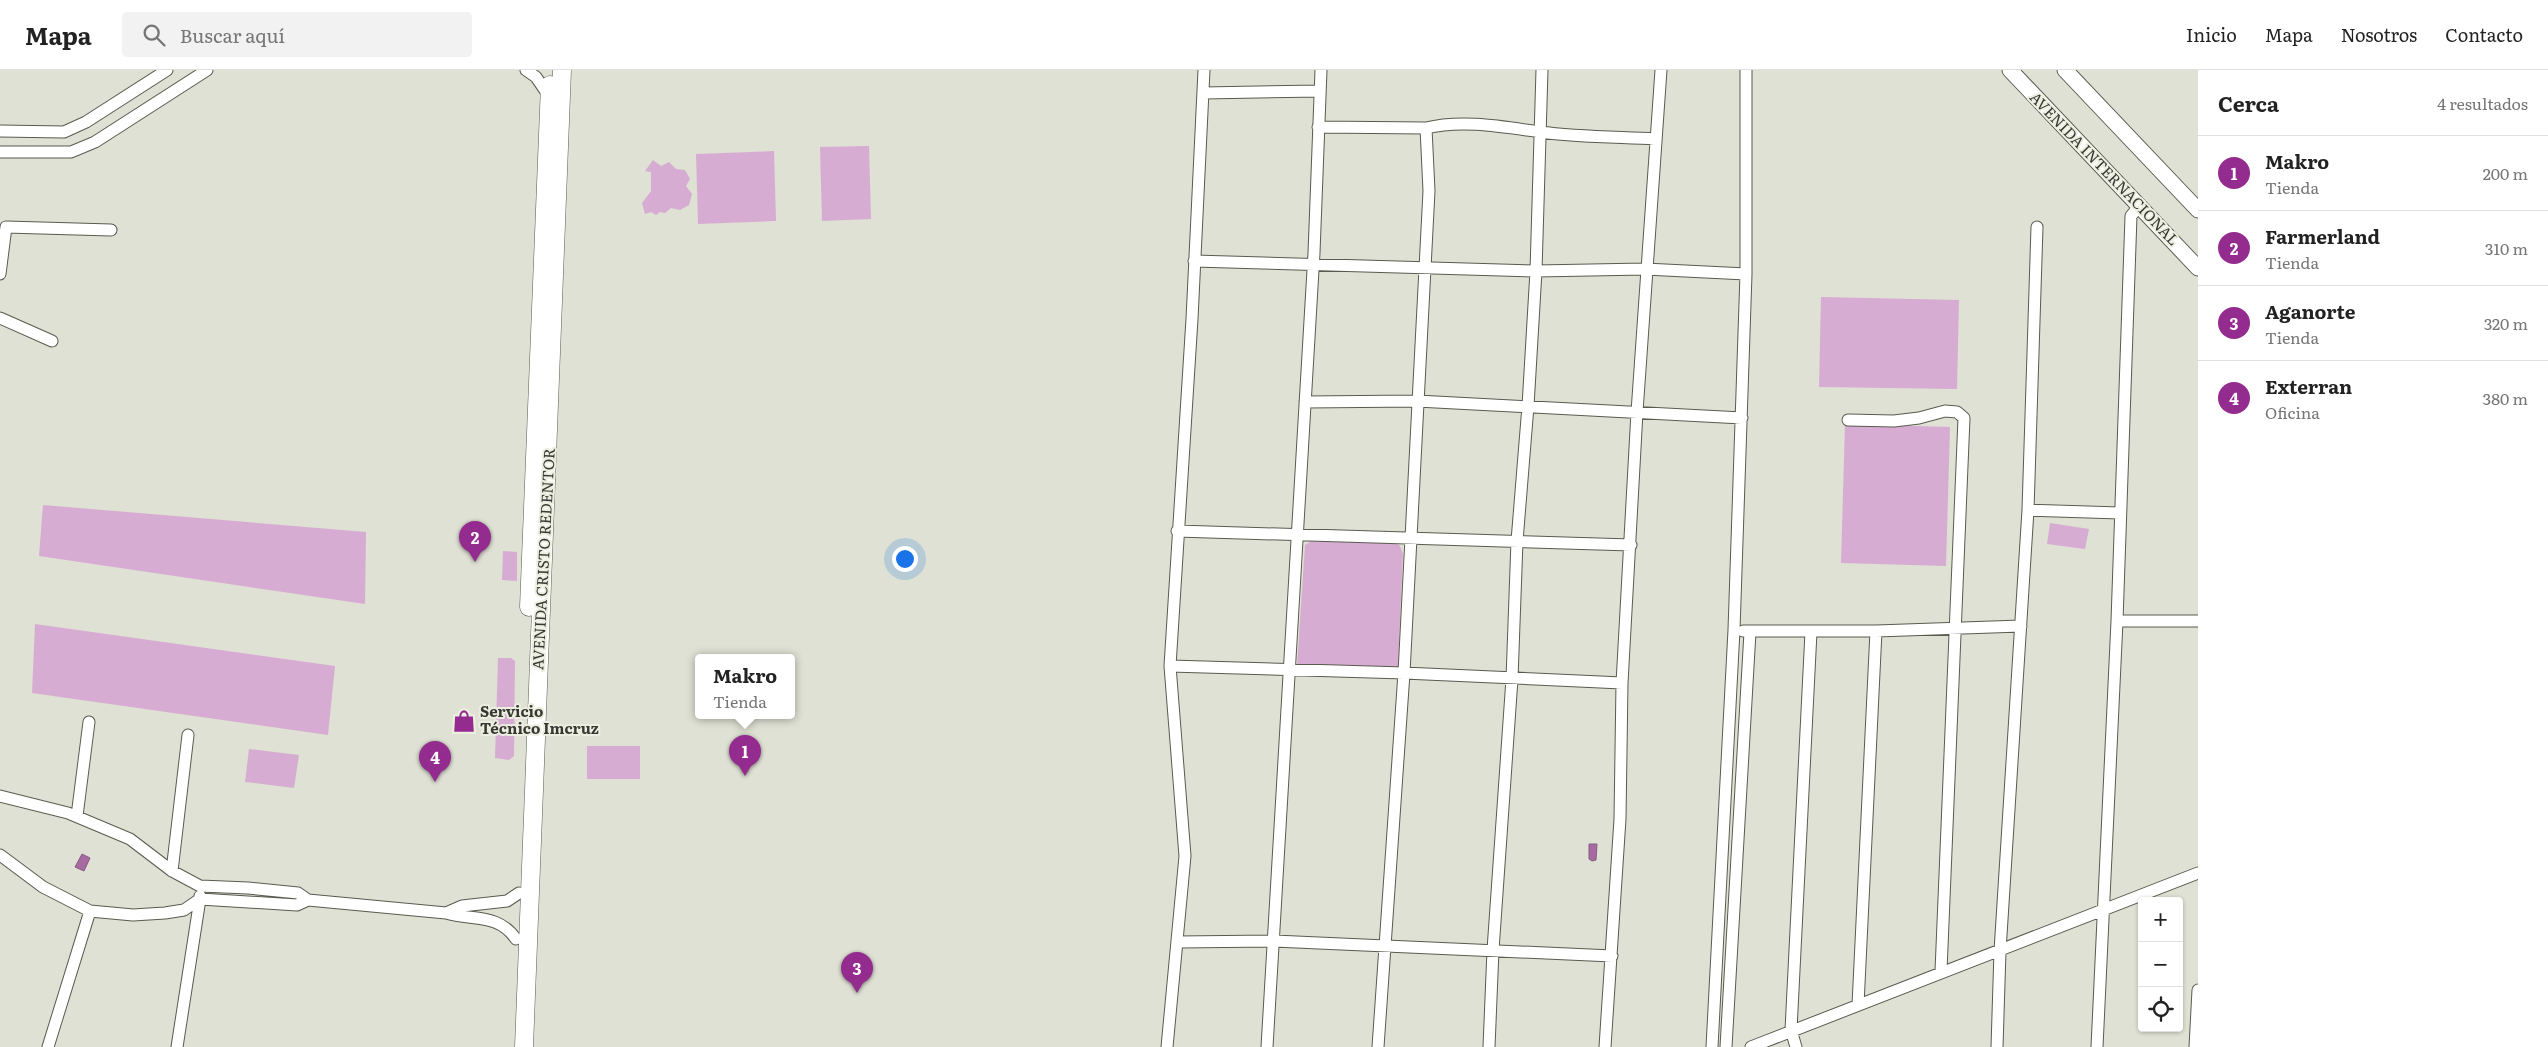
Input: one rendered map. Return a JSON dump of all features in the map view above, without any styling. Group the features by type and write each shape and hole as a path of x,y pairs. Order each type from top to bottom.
{"highway":[{"name":"AVENIDA CRISTO REDENTOR","path":"512,1047 551,70"},
{"name":"AVENIDA CRISTO REDENTOR","path":"524,1047 562,70"}],"main road":[{"name":"AVENIDA INTERNACIONAL","path":"2010,70 2198,268"},
{"path":"2065,70 2198,210"}],"street":[{"path":"0,131 64,132 86,122 166,70"},
{"path":"0,152 71,152 95,142 207,70"},
{"path":"526,70 536,77 549,96"},
{"path":"1167,1047 1185,856 1170,666 1204,70"},
{"path":"1267,1047 1313,264 1321,70"},
{"path":"1489,1047 1493,950 1512,679 1517,541 1536,272 1542,70"},
{"path":"1605,1047 1620,819 1622,683 1637,412 1661,70"},
{"path":"1712,1047 1734,630 1742,418 1746,274 1746,70"},
{"path":"1203,93 1320,91"},
{"path":"1318,127 1426,128 1441,124 1655,139"},
{"path":"1378,1047 1404,673 1429,191 1426,128"},
{"path":"13,131 13,152"},
{"path":"2096,1047 2117,620 2131,216 2139,206"},
{"path":"0,274 3,227 111,230"},
{"path":"1997,1047 2000,951 2028,510 2037,228"},
{"path":"1194,262 1536,272 1646,269 1746,274"},
{"path":"0,318 52,341"},
{"path":"1305,402 1417,401 1742,418"},
{"path":"1848,420 1919,418 1945,411 1958,412 1964,418 1957,627 1941,971"},
{"path":"2028,510 2120,514"},
{"path":"1178,531 1631,546"},
{"path":"2117,620 2198,621"},
{"path":"1734,630 1750,632 1811,632 2021,626"},
{"path":"1858,1006 1876,631"},
{"path":"1726,1047 1750,632"},
{"path":"1796,1047 1791,1030 1811,632"},
{"path":"1170,666 1404,673 1622,683"},
{"path":"77,816 89,722"},
{"path":"172,871 188,735"},
{"path":"0,796 77,816 130,839 172,871 200,886 298,893 308,900 446,913 463,918 499,922 506,925 516,938"},
{"path":"0,855 43,887 90,912 133,915 165,913 184,910 200,899 297,905 308,900"},
{"path":"1751,1047 1791,1030 1858,1006 1941,971 2000,951 2198,873"},
{"path":"177,1047 200,899 200,886"},
{"path":"247,901 248,888"},
{"path":"446,913 462,906 507,901 519,893"},
{"path":"48,1047 90,912"},
{"path":"1178,942 1274,941 1612,956"},
{"path":"2196,1047 2198,990"}],"shaded area":[{"path":"869,146 871,219 822,221 820,147"},
{"path":"774,151 776,221 698,224 696,154"},
{"path":"653,160 661,166 669,162 676,169 685,170 690,179 686,186 692,194 689,205 680,210 671,208 665,213 660,212 656,215 651,212 645,214 642,203 651,191 651,172 645,171"},
{"path":"1821,297 1959,300 1957,389 1819,387"},
{"path":"1845,424 1950,427 1946,566 1841,563"},
{"path":"43,505 366,532 365,604 39,556"},
{"path":"2050,523 2089,529 2085,549 2047,544"},
{"path":"1313,540 1394,542 1400,546 1403,554 1398,669 1297,666 1305,545"},
{"path":"503,551 517,552 517,581 502,580"},
{"path":"35,624 335,666 328,735 32,693"},
{"path":"498,658 511,658 515,661 514,756 509,760 495,758"},
{"path":"587,746 640,746 640,779 587,779"},
{"path":"249,749 299,755 294,788 245,782"},
{"path":"1589,844 1597,844 1596,860 1592,861 1589,859"},
{"path":"82,854 90,858 84,871 75,867"}],"place":[{"name":"Farmerland","path":"475,562"},
{"name":"Servicio Técnico Imcruz","path":"464,721"},
{"name":"Makro","path":"745,776"},
{"name":"Exterran","path":"435,782"},
{"name":"Aganorte","path":"857,993"}]}
